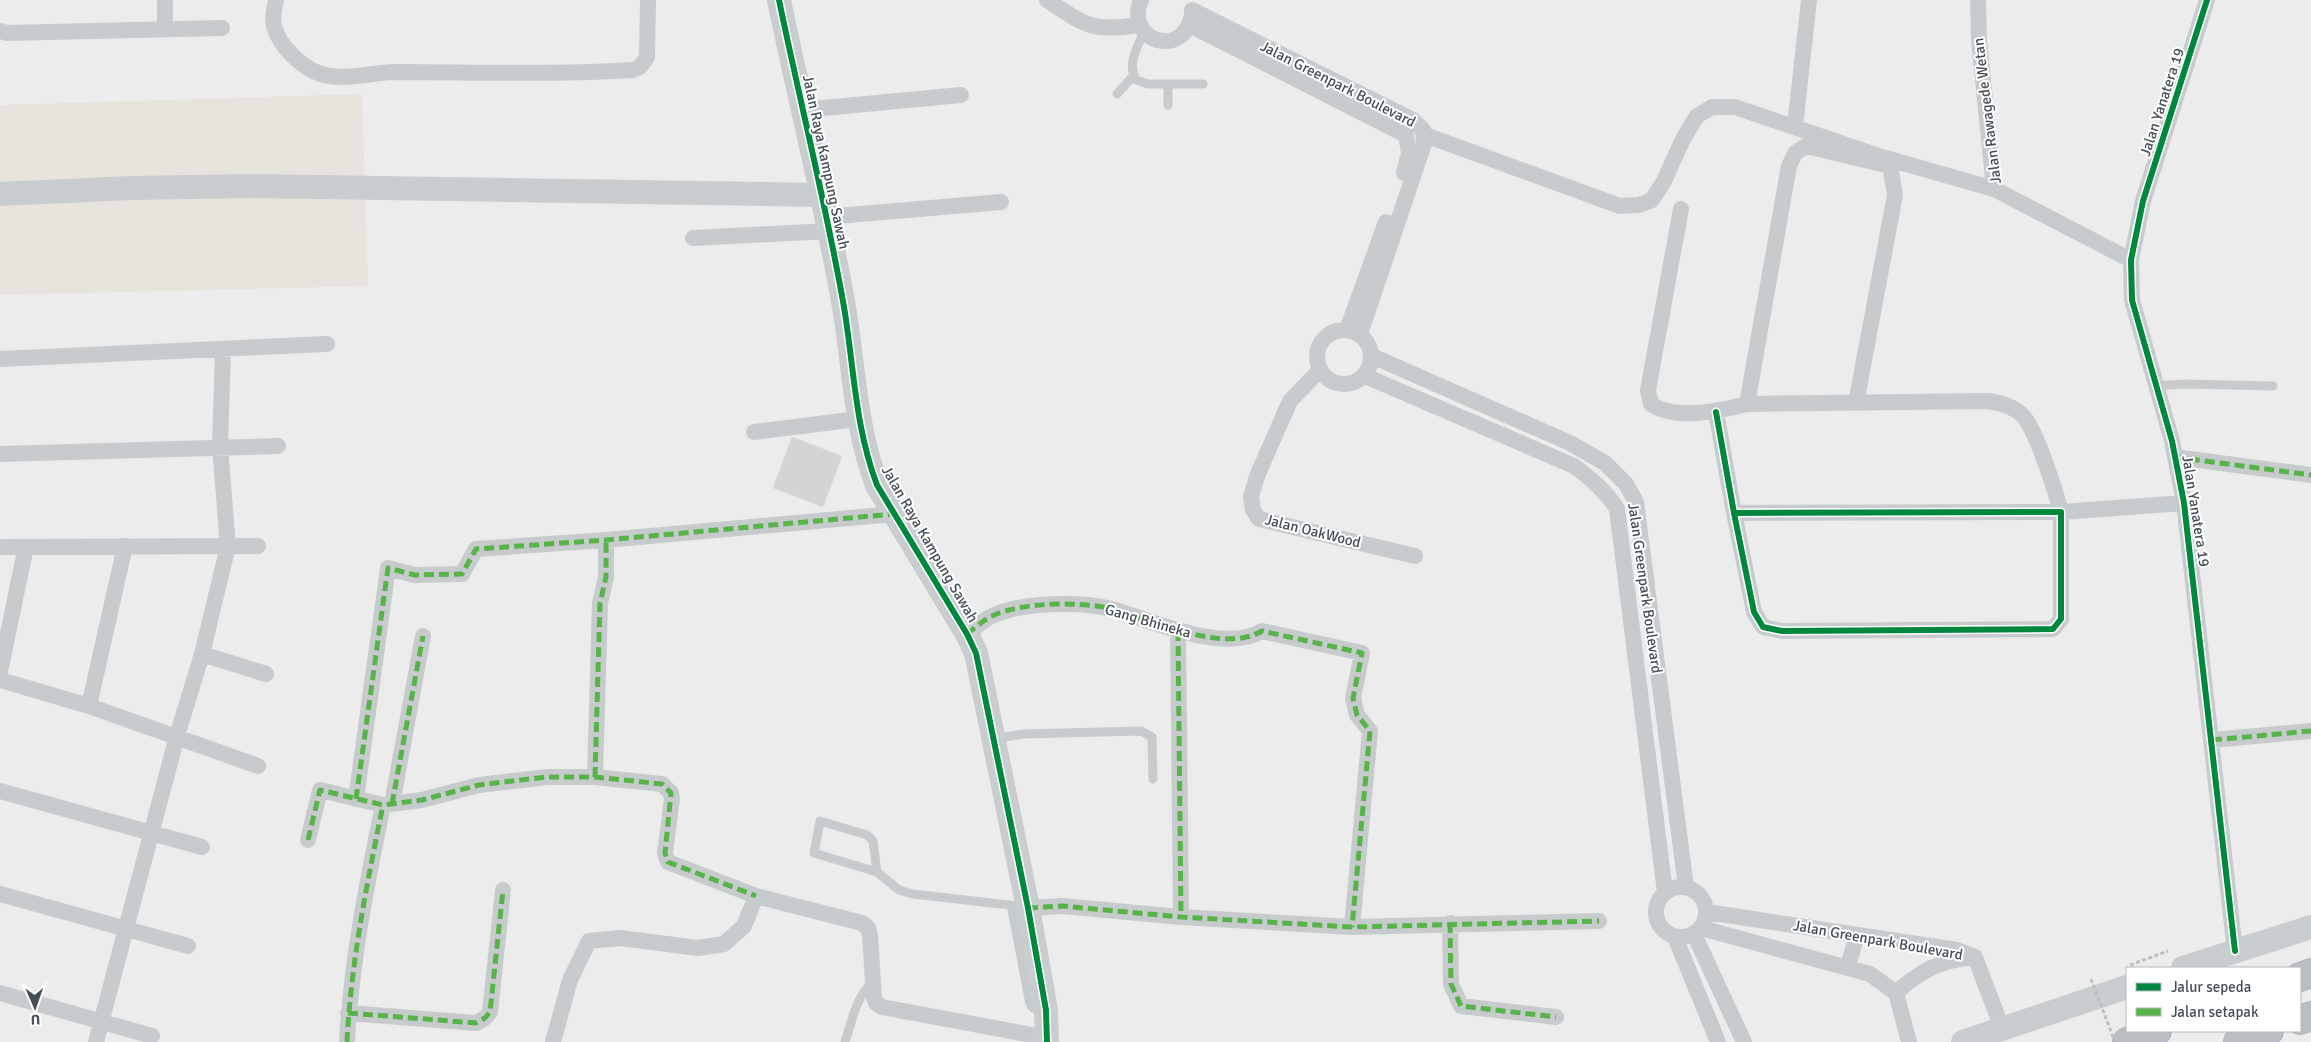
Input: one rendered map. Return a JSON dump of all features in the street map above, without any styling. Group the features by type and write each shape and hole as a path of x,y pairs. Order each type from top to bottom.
{"highway":[{"path":"2127,1042 2154,1032"},
{"path":"2238,1042 2266,1032"}],"street":[{"path":"165,0 165,28"},
{"path":"276,0 273,14 274,26 280,38 293,55 310,70 322,75 633,70 640,67 647,58 648,0"},
{"name":"Jalan Raya Kampung Sawah","path":"779,0 844,308 858,419 867,458 876,485 967,634 976,653 993,740 1020,906 1046,1010 1048,1040"},
{"path":"1047,0 1078,21 1094,28 1142,28 1160,41 1169,41 1185,33 1190,12"},
{"path":"1141,0 1138,8 1142,28"},
{"path":"1795,126 1810,0"},
{"name":"Jalan Rawagede Wetan","path":"1978,0 1979,40 1994,190 2131,260"},
{"name":"Jalan Yanatera 19","path":"2207,0 2143,201 2131,260 2132,300 2175,457 2184,503 2235,951"},
{"name":"Jalan Greenpark Boulevard","path":"1190,12 1414,120 1420,125 1425,135 1424,144 1353,332"},
{"name":"Jalan Greenpark Boulevard","path":"1190,12 1406,135 1409,153 1405,170 1353,332"},
{"path":"0,31 7,34 165,28 222,28"},
{"path":"802,110 961,96"},
{"path":"1425,135 1620,206 1639,205 1652,200 1664,181 1683,140 1697,116 1712,107 1734,107 1795,126 1882,157 1994,190"},
{"path":"1747,404 1789,166 1795,153 1806,146 1890,166 1894,180 1895,195 1856,403"},
{"path":"0,194 131,188 253,186 825,214"},
{"path":"693,238 825,214 1001,202"},
{"path":"1681,209 1648,390 1651,404 1660,410 1675,412 1716,412 1747,404 1988,401 2006,404 2024,416 2055,488 2061,512 2061,619 2054,629 1782,631 1763,627 1754,612 1716,412"},
{"path":"1353,332 1369,344 1372,356 1365,376 1350,384 1332,382 1320,370 1317,350 1328,335 1353,332"},
{"path":"0,359 327,344"},
{"path":"96,1042 177,736 202,654 228,546 220,447 223,349"},
{"name":"Jalan Greenpark Boulevard","path":"1372,356 1570,443 1605,463 1626,484 1636,502 1686,887"},
{"name":"Jalan OakWood","path":"1320,370 1290,401 1257,476 1251,497 1253,510 1259,519 1415,556"},
{"name":"Jalan Greenpark Boulevard","path":"1365,376 1574,466 1594,481 1608,495 1618,509 1665,892"},
{"path":"754,432 858,419"},
{"path":"0,454 278,446"},
{"path":"2175,457 2311,475"},
{"path":"1734,513 2061,512 2184,503"},
{"path":"356,799 388,568 415,575 462,574 476,549 606,540 894,514"},
{"path":"595,777 600,603 606,577 606,540"},
{"path":"89,706 125,546"},
{"path":"0,547 258,546"},
{"path":"0,671 26,547"},
{"name":"Gang Bhineka","path":"967,634 992,616 1040,604 1098,607 1178,631 1210,636 1250,638 1262,631 1362,653 1353,698 1357,715 1370,730 1352,927"},
{"path":"1178,631 1181,917"},
{"path":"347,1042 348,1013 364,901 388,804 423,636"},
{"path":"202,654 266,674"},
{"path":"0,680 89,706 258,766"},
{"path":"2212,740 2311,731"},
{"path":"308,840 320,790 356,799 388,804 422,800 489,784 547,778 595,777 662,784 667,787 672,799 664,854 666,860 756,896 862,923 868,928 870,935 874,998 876,1003 882,1007 1048,1040"},
{"path":"0,791 202,847"},
{"path":"1654,813 1675,811"},
{"path":"1686,887 1701,896 1707,912 1697,931 1684,937 1675,937 1663,930 1656,918 1657,904 1665,892 1686,887"},
{"path":"348,1013 476,1022 485,1018 490,1012 503,890"},
{"path":"0,894 188,946"},
{"path":"553,1042 570,980 589,942 620,938 698,948 724,944 744,926 756,896"},
{"path":"1020,906 1062,906 1181,917 1352,927 1450,923 1599,921"},
{"name":"Jalan Greenpark Boulevard","path":"1707,912 1957,950 1975,957 2002,1028"},
{"path":"1450,923 1451,984 1461,1006 1556,1017"},
{"path":"2176,960 2235,951 2311,927"},
{"path":"1697,931 1744,1042"},
{"name":"Jalan Greenpark Boulevard","path":"1697,931 1848,966 1870,974 1896,994"},
{"path":"1848,966 1857,935"},
{"path":"1675,937 1718,1042"},
{"path":"1909,1042 1896,994 1916,976 1940,964 1975,957"},
{"path":"1963,1042 2126,977"},
{"path":"0,993 152,1036"}],"lane":[{"path":"1142,28 1132,58 1133,76 1140,83 1168,85 1203,84"},
{"path":"1117,94 1133,76"},
{"path":"1168,85 1168,106"},
{"path":"2156,386 2184,384 2273,386"},
{"path":"993,740 1022,734 1141,731 1152,737 1153,779"},
{"path":"877,872 873,840 867,836 820,821 814,852 877,872 899,890 913,894 1020,906"},
{"path":"845,1042 864,989 873,982"}],"path":[{"path":"2156,967 2176,960"},
{"path":"2100,976 2092,979 2115,1042"}],"shaded area":[{"path":"362,94 368,286 0,295 0,105"}],"building":[{"path":"792,437 842,456 823,507 773,488"}],"marked path":[{"path":"2175,457 2311,475"},
{"path":"356,799 388,568 415,575 462,574 476,549 606,540 894,514"},
{"path":"595,777 600,603 606,577 606,540"},
{"path":"967,634 982,622 1004,611 1051,604 1068,604 1099,606 1112,609 1187,633 1208,637 1228,639 1246,637 1262,631 1362,653 1353,698 1357,715 1370,731 1352,927"},
{"path":"1178,631 1181,917"},
{"path":"392,804 423,636"},
{"path":"2212,740 2311,731"},
{"path":"308,840 320,790 383,805 422,800 479,785 547,777 595,777 662,784 671,793 665,853 668,862 756,896"},
{"path":"347,1042 356,952 383,805"},
{"path":"348,1013 476,1023 485,1018 490,1012 503,890"},
{"path":"1028,908 1062,906 1181,917 1352,927 1599,921"},
{"path":"1450,923 1451,984 1461,1006 1556,1017"}],"cycle path":[{"path":"779,0 837,268 856,397 870,463 877,485 967,634 976,653 1028,908 1046,1010 1047,1042"},
{"path":"2207,0 2143,201 2131,260 2132,300 2172,441 2184,503 2235,951"},
{"path":"1716,412 1734,513 2061,512 2061,619 2053,629 1782,631 1763,627 1754,612 1734,513"}]}
